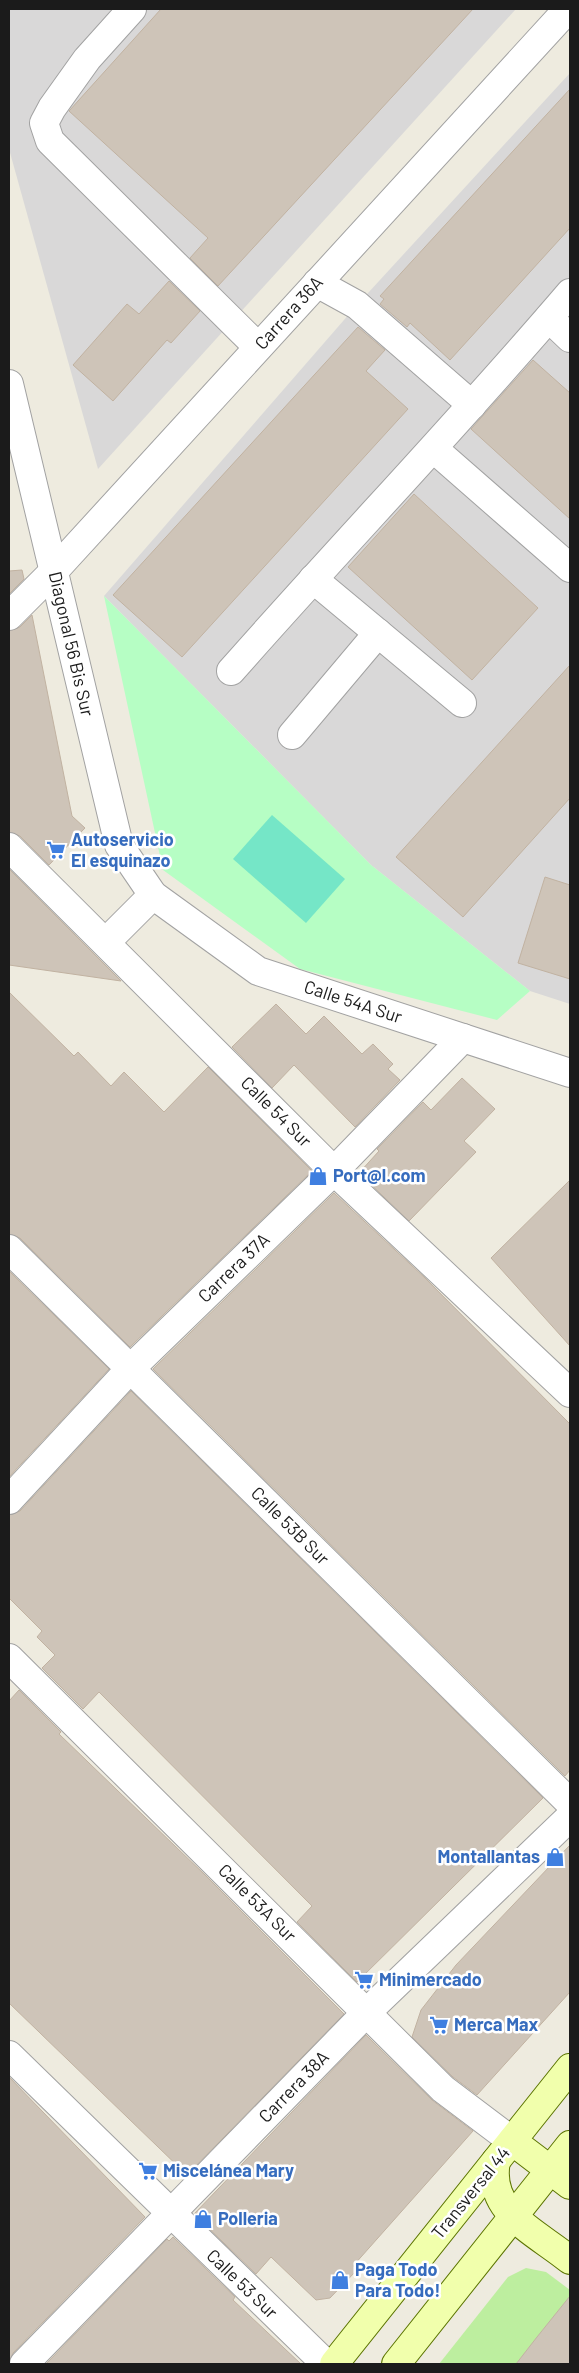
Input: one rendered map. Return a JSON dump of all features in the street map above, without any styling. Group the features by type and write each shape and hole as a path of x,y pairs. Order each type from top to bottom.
{"street":[{"path":"132,9 87,59 52,108 44,123 45,131 50,141 106,199 258,347"},
{"name":"Carrera 36A","path":"9,616 54,571 568,9"},
{"path":"317,283 356,305 472,405"},
{"path":"231,671 313,579 434,449 570,293"},
{"path":"549,318 570,338"},
{"name":"Diagonal 56 Bis Sur","path":"9,384 18,452 54,571 119,845 154,895"},
{"path":"434,449 570,568"},
{"path":"313,579 462,703"},
{"path":"292,735 378,633"},
{"name":"Calle 54 Sur","path":"9,847 334,1171 570,1393"},
{"path":"106,942 154,895"},
{"name":"Calle 54A Sur","path":"154,895 258,971 570,1072"},
{"name":"Carrera 37A","path":"9,1500 130,1368 334,1171 462,1038"},
{"name":"Calle 53B Sur","path":"9,1249 570,1803"},
{"name":"Calle 53A Sur","path":"9,1658 367,2012 504,2151"},
{"name":"Carrera 38A","path":"24,2364 367,2012 570,1817"},
{"name":"Calle 53 Sur","path":"9,2055 326,2364"},
{"name":"Transversal 44","path":"334,2364 570,2068"},
{"path":"396,2364 513,2216 561,2177 570,2144"},
{"path":"561,2177 504,2151 494,2173 496,2193 502,2204 513,2216 570,2260"}],"shaded area":[{"path":"9,9 516,9 98,469 9,149"},
{"path":"570,73 570,1004 530,991 371,865 104,596 357,305"}],"green space":[{"path":"104,596 371,865 530,991 497,1020 300,969 163,870"},
{"path":"272,815 345,879 306,923 233,859"},
{"path":"526,2268 546,2272 570,2290 570,2296 516,2364 439,2364 508,2277"}],"building":[{"path":"161,9 473,9 218,286 190,258 208,238 69,111"},
{"path":"570,89 570,228 450,360 410,323 407,327 380,304 384,299 380,296"},
{"path":"169,281 200,311 171,343 167,340 113,401 73,365 127,304 139,314"},
{"path":"358,327 385,350 366,371 408,409 182,657 113,595"},
{"path":"533,360 570,393 570,519 471,429"},
{"path":"414,494 538,608 472,680 348,567"},
{"path":"22,570 24,579 9,594 9,571"},
{"path":"32,615 72,816 85,828 49,865 20,836 9,832 9,631 20,627"},
{"path":"570,665 570,798 463,917 396,857"},
{"path":"9,869 121,981 9,965"},
{"path":"545,877 570,885 570,979 518,963"},
{"path":"9,992 74,1056 78,1052 111,1086 124,1072 164,1112 208,1067 312,1171 130,1347 20,1238 9,1234"},
{"path":"276,1004 306,1034 324,1016 362,1054 373,1044 393,1064 388,1069 400,1080 355,1127 294,1065 272,1088 232,1047"},
{"path":"462,1078 495,1109 464,1141 476,1152 409,1221 359,1173 379,1151 377,1149 423,1102 431,1110"},
{"path":"570,1180 570,1346 491,1258"},
{"path":"334,1193 425,1278 570,1424 570,1770 565,1776 153,1369"},
{"path":"9,1271 109,1369 9,1477"},
{"path":"131,1391 543,1798 357,1982 297,1922 312,1906 99,1692 83,1709 42,1668 55,1655 37,1637 42,1631 9,1598 9,1515 20,1511"},
{"path":"19,1690 61,1732 59,1734 204,1874 344,2014 187,2175 9,2003 9,1701"},
{"path":"570,1845 570,1992 477,2095 453,2077 412,2037 421,2010 456,1965"},
{"path":"366,2035 432,2100 473,2131 353,2266 357,2270 330,2298 316,2300 271,2257 256,2274 194,2214"},
{"path":"9,2077 145,2217 13,2353 9,2364"},
{"path":"173,2237 235,2297 233,2300 301,2364 46,2364 167,2239 169,2241"},
{"path":"570,2296 570,2364 516,2364 537,2337"}],"place":[{"name":"Autoservicio El esquinazo","path":"56,850"},
{"name":"Port@l.com","path":"318,1176"},
{"name":"Montallantas","path":"555,1857"},
{"name":"Minimercado","path":"364,1980"},
{"name":"Merca Max","path":"439,2025"},
{"name":"Miscelánea Mary","path":"148,2171"},
{"name":"Polleria","path":"203,2219"},
{"name":"Paga Todo Para Todo!","path":"340,2280"}]}
